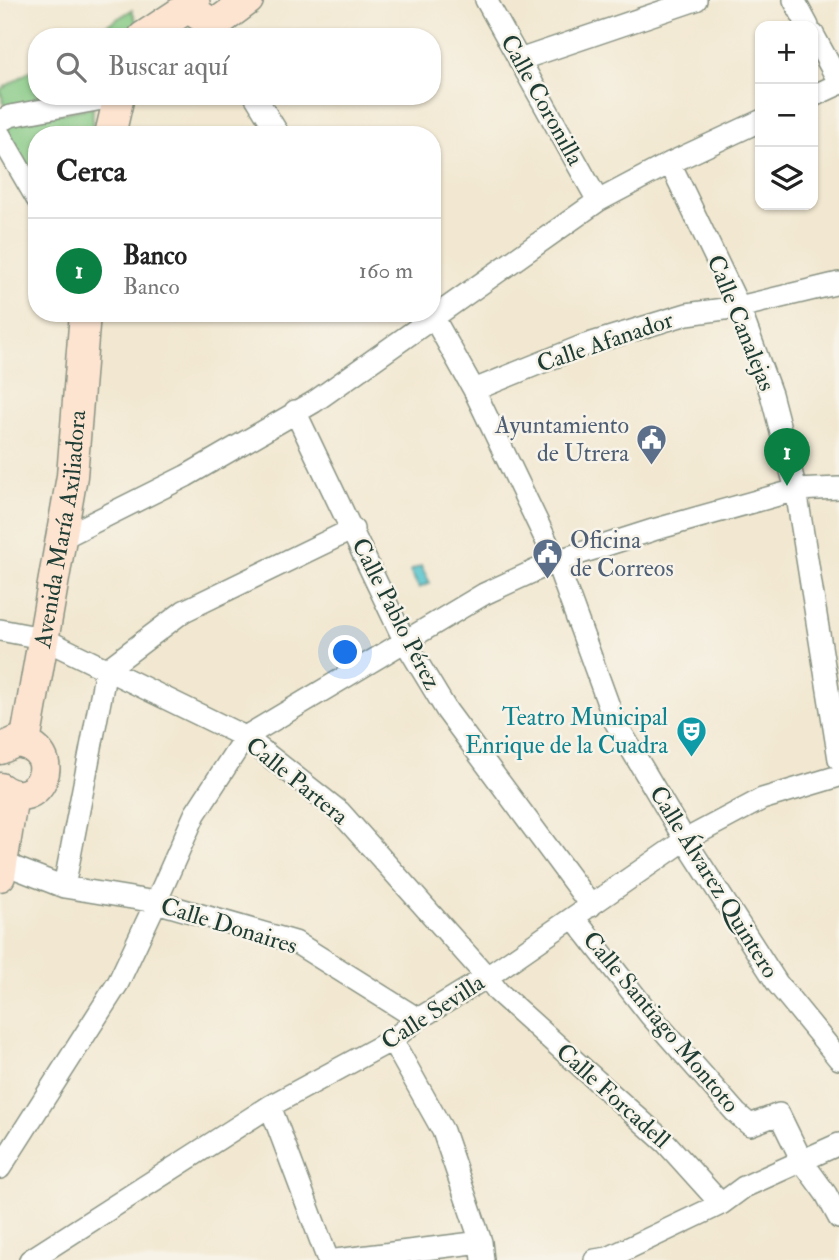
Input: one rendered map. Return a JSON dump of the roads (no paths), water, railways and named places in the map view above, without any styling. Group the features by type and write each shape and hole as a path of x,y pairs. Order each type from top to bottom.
{"street":[{"path":"169,28 204,16 221,20 248,0"},
{"name":"Calle Coronilla","path":"486,0 598,201"},
{"path":"519,60 695,0"},
{"path":"794,0 805,21"},
{"path":"187,28 204,16"},
{"path":"818,43 839,83 818,94"},
{"path":"0,121 10,116 67,105"},
{"path":"99,126 105,105"},
{"path":"108,105 110,126"},
{"path":"261,105 273,126"},
{"path":"441,309 598,201 670,163 755,123"},
{"path":"0,135 28,183"},
{"name":"Calle Canalejas","path":"670,163 738,307 771,394 796,490 839,760"},
{"name":"Calle Afanador","path":"474,390 582,346 687,314 738,307 839,283"},
{"name":"Avenida María Axiliadora","path":"12,746 42,638 62,538 75,447 83,322"},
{"path":"62,538 186,476 314,402 423,322"},
{"name":"Calle Álvarez Quintero","path":"437,322 474,390 556,561 614,720 685,840 777,983 839,1059"},
{"name":"Calle Pablo Pérez","path":"295,411 404,640 447,711 592,906"},
{"path":"0,1168 117,983 195,814 245,737 484,594 556,561 653,530 796,490 839,488"},
{"path":"64,887 106,670 184,611 353,529"},
{"name":"Calle Partera","path":"0,629 42,638 245,737 340,812 493,985"},
{"path":"1,867 7,792 31,792 43,779 45,770 40,753 12,746"},
{"name":"Calle Sevilla","path":"30,1260 270,1106 392,1040 418,1019 493,985 574,918 685,840 762,799 839,776"},
{"name":"Calle Donaires","path":"1,867 64,887 156,902 295,942 418,1019"},
{"name":"Calle Santiago Montoto","path":"574,918 650,1015 736,1113 750,1125 779,1114 802,1161"},
{"name":"Calle Forcadell","path":"493,985 666,1143 722,1204"},
{"path":"336,1260 482,1251 443,1131 392,1040"},
{"path":"270,1106 328,1260"},
{"path":"595,1260 608,1258 722,1204 744,1187 839,1144"},
{"path":"802,1161 826,1194 839,1218"}],"water":[{"path":"421,566 430,583 419,588 410,571"}],"place":[{"name":"Ayuntamiento de Utrera","path":"652,466"},
{"name":"Banco","path":"787,486"},
{"name":"Oficina de Correos","path":"547,581"},
{"name":"Teatro Municipal Enrique de la Cuadra","path":"691,758"}]}
